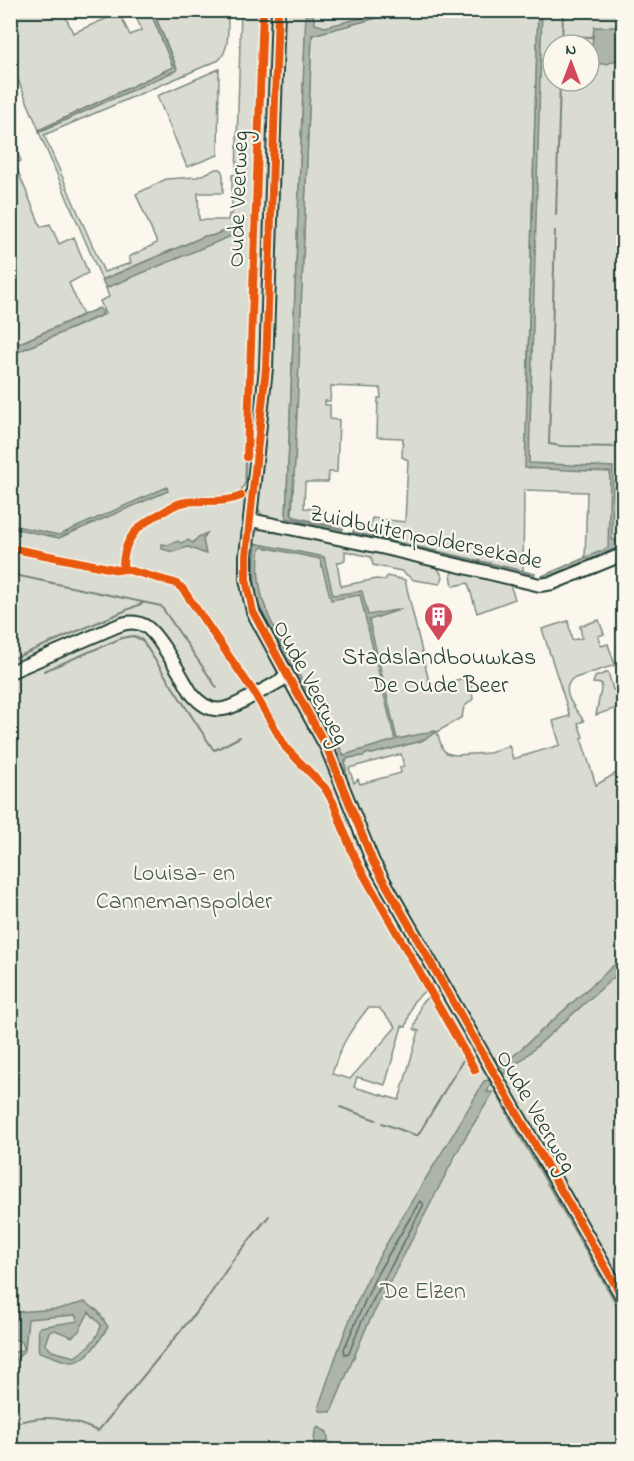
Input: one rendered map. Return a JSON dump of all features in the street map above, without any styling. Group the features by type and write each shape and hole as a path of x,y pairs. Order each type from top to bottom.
{"street":[{"name":"Oude Veerweg","path":"278,10 266,368 246,569 249,601 259,626 327,748 373,862 624,1300"},
{"name":"Zuidbuitenpoldersekade","path":"251,520 385,548 540,585 553,583 624,554"},
{"path":"10,672 117,626 131,623 143,626 154,634 192,694 200,703 209,708 219,710 231,708 288,676"}],"green space":[{"path":"11,11 63,11 73,33 119,13 130,35 142,30 133,11 150,11 173,67 39,130 11,63 10,25 15,23"},
{"path":"153,11 228,11 227,43 219,60 44,135 104,272 131,263 129,257 157,243 136,194 166,179 197,177 221,169 223,193 198,193 199,220 228,220 229,214 232,214 232,175 236,174 241,11 261,11 245,483 240,493 244,495 248,484 264,11 275,11 262,371 241,569 277,668 276,677 281,686 289,689 323,747 435,979 413,1002 406,1027 402,1026 385,1085 357,1077 354,1087 399,1100 419,1031 414,1029 421,1003 434,992 443,993 515,1128 623,1316 623,1450 11,1450 10,355 105,314 100,301 109,297 106,288 167,262 235,228 212,236 205,236 102,280 39,132 177,68","holes":["368,1008 379,1008 396,1027 350,1079 332,1074 342,1046 356,1024"]},
{"path":"282,11 306,11 286,518 342,532 341,534 264,519 257,506"},
{"path":"312,11 394,11 314,31"},
{"path":"403,11 538,11 527,389 541,11 623,11 623,542 585,559 587,492 524,490 523,571 353,532 354,527 369,529 372,518 405,522 408,460 402,457 403,438 377,437 380,388 331,386 330,401 325,401 325,405 330,405 330,419 339,420 337,472 329,472 328,482 305,482 304,508 321,509 322,520 344,526 343,529 292,516 312,35"},
{"path":"219,69 218,155 187,167 157,96"},
{"path":"10,136 21,161 15,164 41,227 50,224 59,244 74,237 88,273 69,283 83,315 11,347"},
{"path":"264,527 436,565 443,577 440,584 414,580 401,571 373,565 371,557 345,551 345,560 337,563 341,586 376,579 385,580 387,576 405,580 430,686 470,677 473,699 464,707 462,717 437,732 446,753 455,755 490,753 509,745 513,759 560,745 553,721 570,716 542,629 568,621 572,640 582,638 580,626 599,620 604,634 598,636 601,646 608,644 615,665 572,679 567,689 573,706 584,721 578,723 596,785 623,769 623,1289 376,857 348,786 345,763 348,758 421,741 436,731 346,755 342,754 326,725 324,727 258,604 254,573 259,544 251,543 254,532","holes":["401,754 404,766 400,767 401,773 360,784 358,779 354,783 349,768"]},
{"path":"454,570 509,582 515,599 477,613 468,583 453,586 451,574"},
{"path":"608,672 613,690 623,688 623,706 596,715 602,684 593,683 595,677"}],"water":[{"path":"542,10 529,463 613,467 612,539 616,541 623,538 623,545 545,579 542,576 608,548 610,472 525,468 538,11"},
{"path":"150,11 153,11 177,70 39,132 173,67"},
{"path":"306,11 312,11 315,24 325,27 389,11 403,11 312,35 291,514 294,518 342,529 342,532 286,518"},
{"path":"617,11 623,11 623,57 607,64 601,64 601,33 593,33 594,27 616,27 620,21"},
{"path":"235,228 236,234 106,288 102,280 205,236 212,236"},
{"path":"99,308 103,312 102,315 11,355 11,347"},
{"path":"167,487 168,491 59,538 11,528 11,525 59,535"},
{"path":"353,532 535,574 532,577 353,534"},
{"path":"207,533 203,539 206,554 188,547 173,552 162,549 162,544 168,545 178,541 181,543 188,540 193,543 198,537"},
{"path":"256,545 324,557 333,595 362,591 368,615 402,609 369,620 397,739 437,732 421,741 348,758 345,761 346,771 344,772 324,728 326,725 344,755 395,740 360,595 331,600 320,559 262,547 260,549 258,566 262,597 273,625 321,717 319,718 258,604 254,567"},
{"path":"623,957 623,969 507,1073 500,1074 492,1058 494,1057 501,1067"},
{"path":"489,1080 491,1083 487,1092 492,1092 491,1096 463,1141 367,1326 331,1412 320,1411 319,1406 336,1356 370,1274 484,1081"},
{"path":"85,1302 98,1311 108,1327 88,1355 71,1362 39,1352 38,1330 40,1327 78,1321 75,1315 28,1319 25,1350 11,1365 11,1353 24,1348 22,1342 11,1338 11,1318 16,1312 58,1309","holes":["89,1312 101,1325 91,1343 75,1357 52,1351 45,1344 49,1332 55,1330 72,1337 79,1331"]},
{"path":"318,1427 327,1432 330,1450 313,1450 315,1431"}],"waterway":[{"path":"562,33 563,10"},
{"path":"556,215 560,93"},
{"path":"555,231 549,444 624,447"},
{"path":"10,574 161,606 217,688"},
{"path":"10,660 143,603"},
{"path":"44,671 122,638 133,636 142,640 213,749 240,737"},
{"path":"382,1123 418,1135 463,1060"},
{"path":"340,1107 376,1120"},
{"path":"13,1424 56,1418 98,1431 207,1299 233,1260 269,1216"}],"cycle path":[{"path":"247,457 263,10"},
{"path":"278,10 266,368 246,556 246,579 253,612 327,748 373,862 624,1300"},
{"path":"241,496 221,501 183,503 156,516 141,526 130,539 126,547 123,567 175,583 182,588 255,694 286,748 325,788 361,870 475,1070"},
{"path":"10,548 118,570 125,569"}],"place":[{"name":"Stadslandbouwkas De Oude Beer","path":"439,642"}],"park label":[{"name":"Louisa- en Cannemanspolder","path":"184,886"},
{"name":"De Elzen","path":"423,1290"}]}
